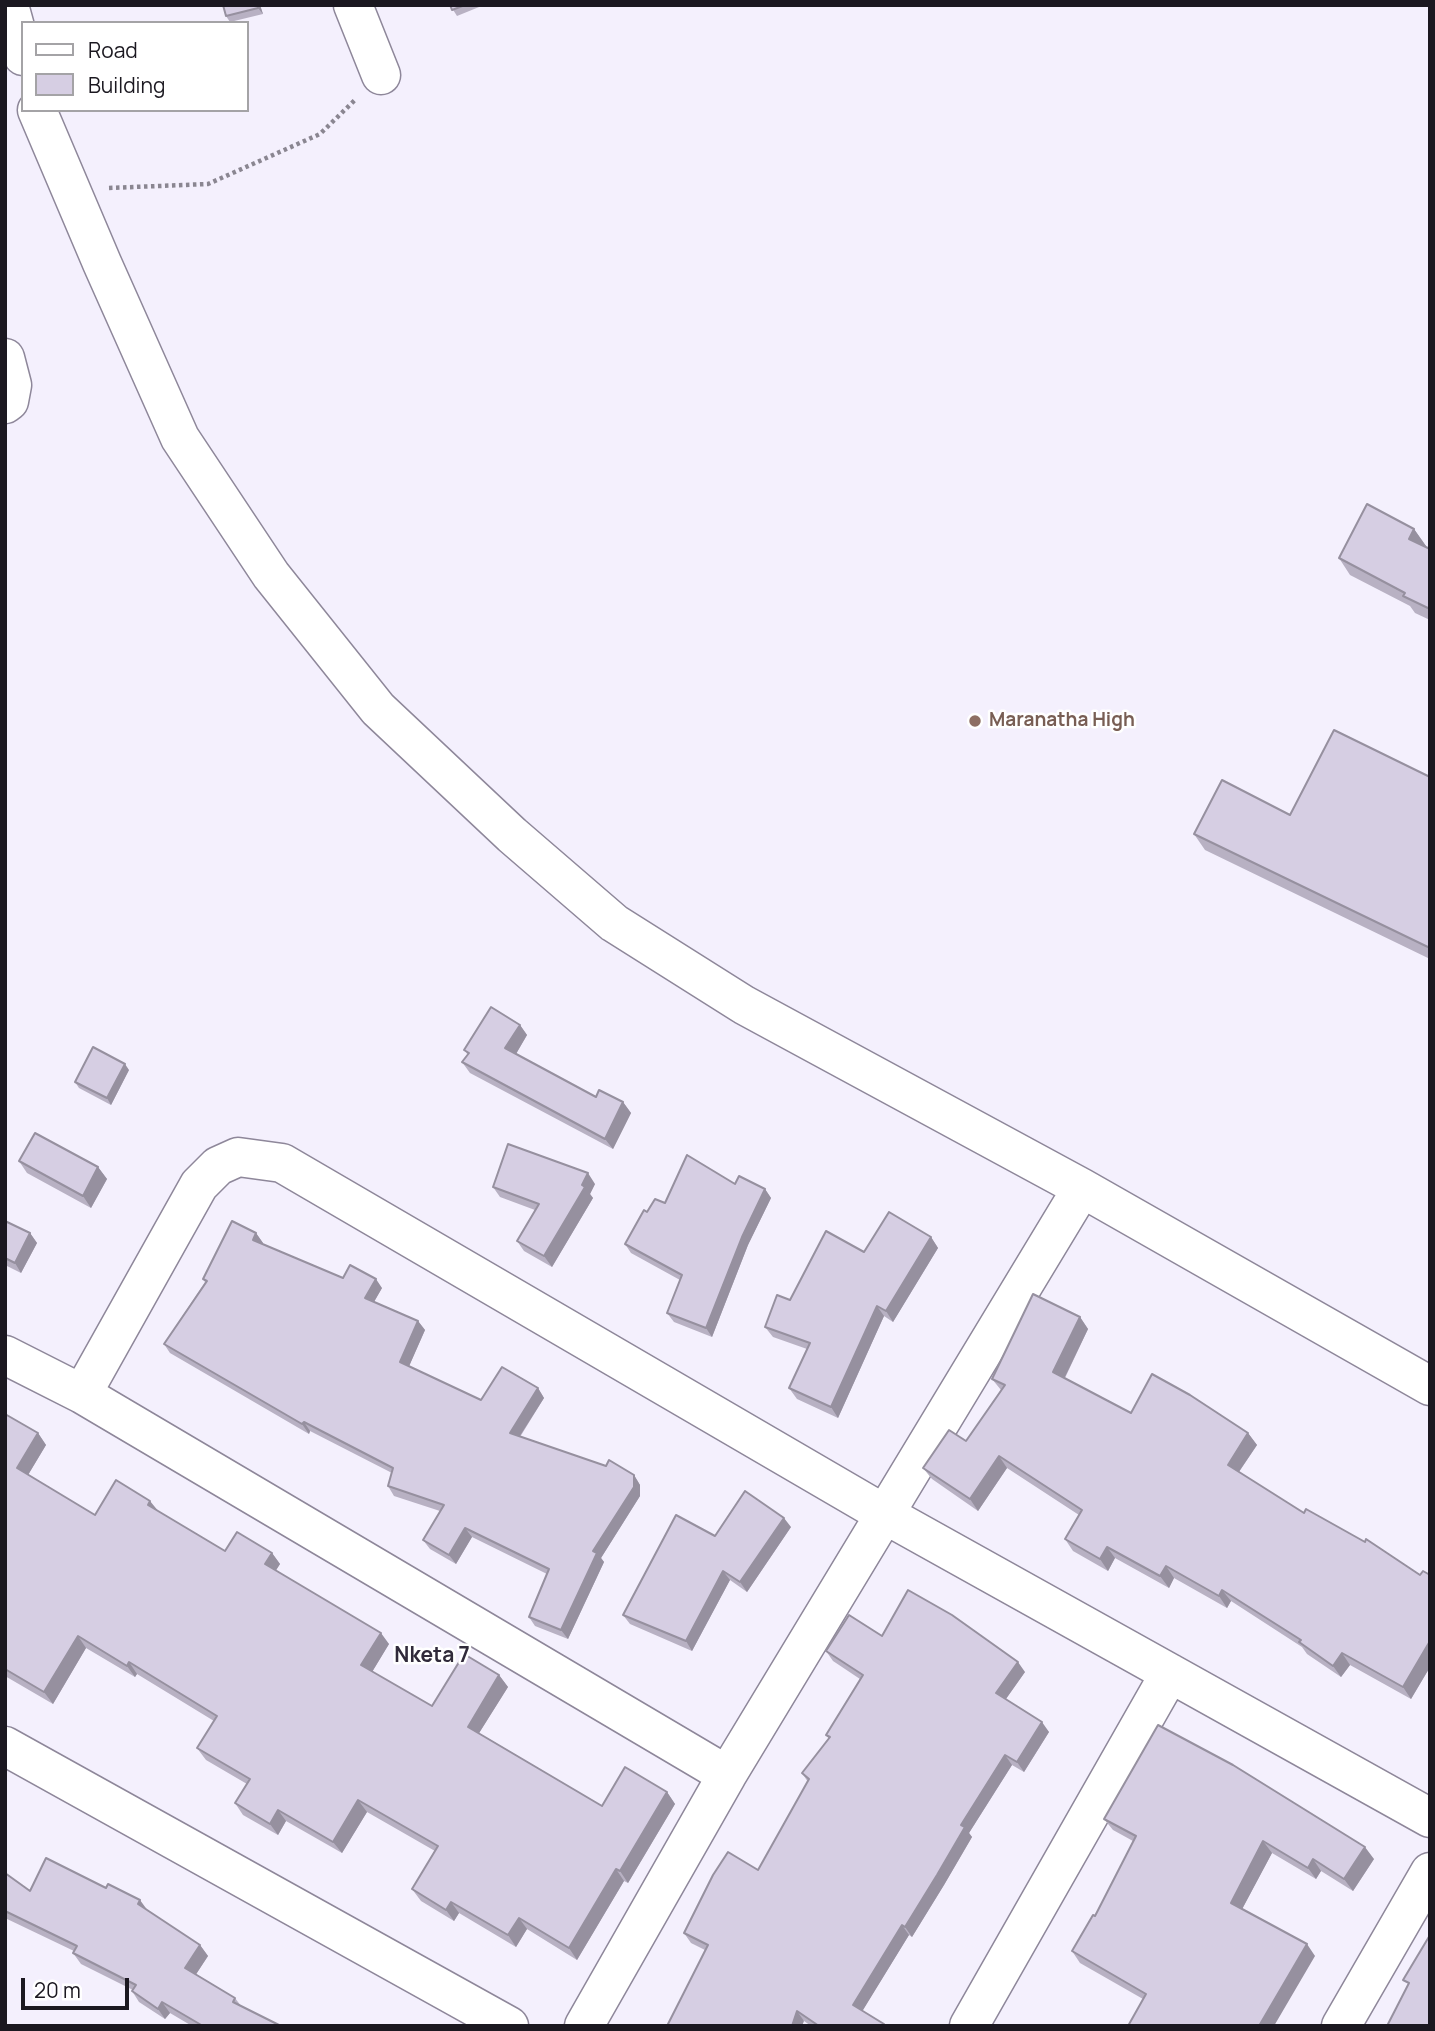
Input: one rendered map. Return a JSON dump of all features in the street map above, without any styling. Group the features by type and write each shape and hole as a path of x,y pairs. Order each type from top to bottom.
{"street":[{"path":"9,5 21,49"},
{"path":"353,5 380,75"},
{"path":"38,112 180,438 271,575 378,709 512,835 614,923 744,1005 1082,1188 1430,1386"},
{"path":"5,358 12,385 9,401 5,404"},
{"path":"82,1394 199,1185 219,1166 238,1157 282,1163 886,1515 1430,1818"},
{"path":"584,2026 727,1775 1082,1188"},
{"path":"5,1355 82,1394 727,1775"},
{"path":"969,2026 1170,1673"},
{"path":"5,1746 509,2026"},
{"path":"1341,2026 1430,1872"}],"path":[{"path":"70,189 208,184 320,134 380,75"}],"building":[{"path":"223,5 258,5 258,8 226,16"},
{"path":"450,5 465,5 452,10"},
{"path":"1367,504 1414,529 1409,539 1430,549 1430,609 1339,558"},
{"path":"1334,730 1430,777 1430,948 1194,834 1222,780 1290,815"},
{"path":"491,1007 520,1025 505,1048 596,1097 599,1090 623,1102 605,1139 462,1062 469,1053 464,1050"},
{"path":"93,1047 125,1064 107,1098 75,1082"},
{"path":"35,1133 98,1167 83,1196 19,1161"},
{"path":"508,1144 588,1173 582,1185 585,1187 544,1256 517,1241 539,1204 493,1187"},
{"path":"687,1155 735,1184 739,1176 765,1189 742,1237 706,1328 667,1313 682,1275 625,1244 644,1210 647,1212 655,1199 665,1203"},
{"path":"889,1212 931,1237 886,1311 877,1306 831,1407 789,1388 810,1343 765,1327 777,1295 790,1300 826,1231 864,1252"},
{"path":"5,1221 30,1233 15,1263 5,1258"},
{"path":"232,1221 256,1233 253,1240 343,1278 350,1265 376,1279 365,1298 418,1321 400,1362 481,1400 502,1367 538,1388 510,1433 606,1466 609,1460 634,1475 634,1487 593,1551 597,1553 561,1630 529,1617 549,1569 465,1528 449,1555 423,1540 444,1505 388,1486 393,1468 304,1422 302,1424 164,1344 207,1281 203,1279"},
{"path":"1033,1294 1080,1317 1053,1372 1131,1413 1152,1374 1248,1433 1228,1465 1304,1513 1306,1509 1365,1542 1366,1539 1420,1575 1423,1571 1430,1575 1430,1641 1403,1687 1342,1653 1333,1666 1299,1642 1301,1640 1222,1590 1219,1596 1166,1566 1160,1576 1107,1547 1100,1559 1065,1539 1082,1510 999,1456 970,1499 923,1468 949,1430 966,1441 1005,1385 992,1379"},
{"path":"5,1414 38,1433 17,1468 95,1515 116,1480 150,1501 148,1505 225,1551 237,1532 272,1553 265,1564 381,1633 361,1665 432,1706 464,1654 499,1675 468,1727 602,1806 625,1767 667,1792 620,1871 616,1869 569,1948 519,1918 508,1935 451,1902 446,1910 412,1889 438,1846 358,1800 333,1842 278,1810 270,1824 235,1803 250,1779 197,1748 217,1716 129,1662 127,1666 78,1636 44,1692 5,1669"},
{"path":"745,1491 784,1518 740,1582 723,1571 686,1641 623,1615 676,1515 715,1536"},
{"path":"908,1590 952,1615 1018,1662 996,1693 1042,1722 1017,1762 1005,1755 961,1825 965,1827 937,1875 905,1927 902,1925 853,2005 884,2024 883,2026 819,2026 797,2011 792,2026 667,2026 708,1945 684,1933 713,1875 728,1852 758,1870 809,1779 802,1773 830,1737 826,1735 863,1675 826,1651 849,1615 882,1636"},
{"path":"1158,1725 1233,1765 1365,1847 1344,1879 1313,1859 1308,1868 1263,1841 1231,1903 1307,1944 1259,2026 1128,2026 1146,1994 1072,1951 1093,1915 1095,1916 1136,1836 1104,1819"},
{"path":"46,1858 106,1888 108,1884 140,1900 138,1904 200,1945 185,1968 235,1998 233,2002 281,2026 203,2026 162,2002 158,2009 132,1991 136,1985 73,1953 77,1946 5,1911 5,1873 30,1891"},
{"path":"1430,1935 1430,2026 1387,2026 1409,1983 1403,1980"}],"place":[{"name":"Maranatha High","path":"975,721"}],"district":[{"name":"Nketa 7","path":"432,1656"}]}
